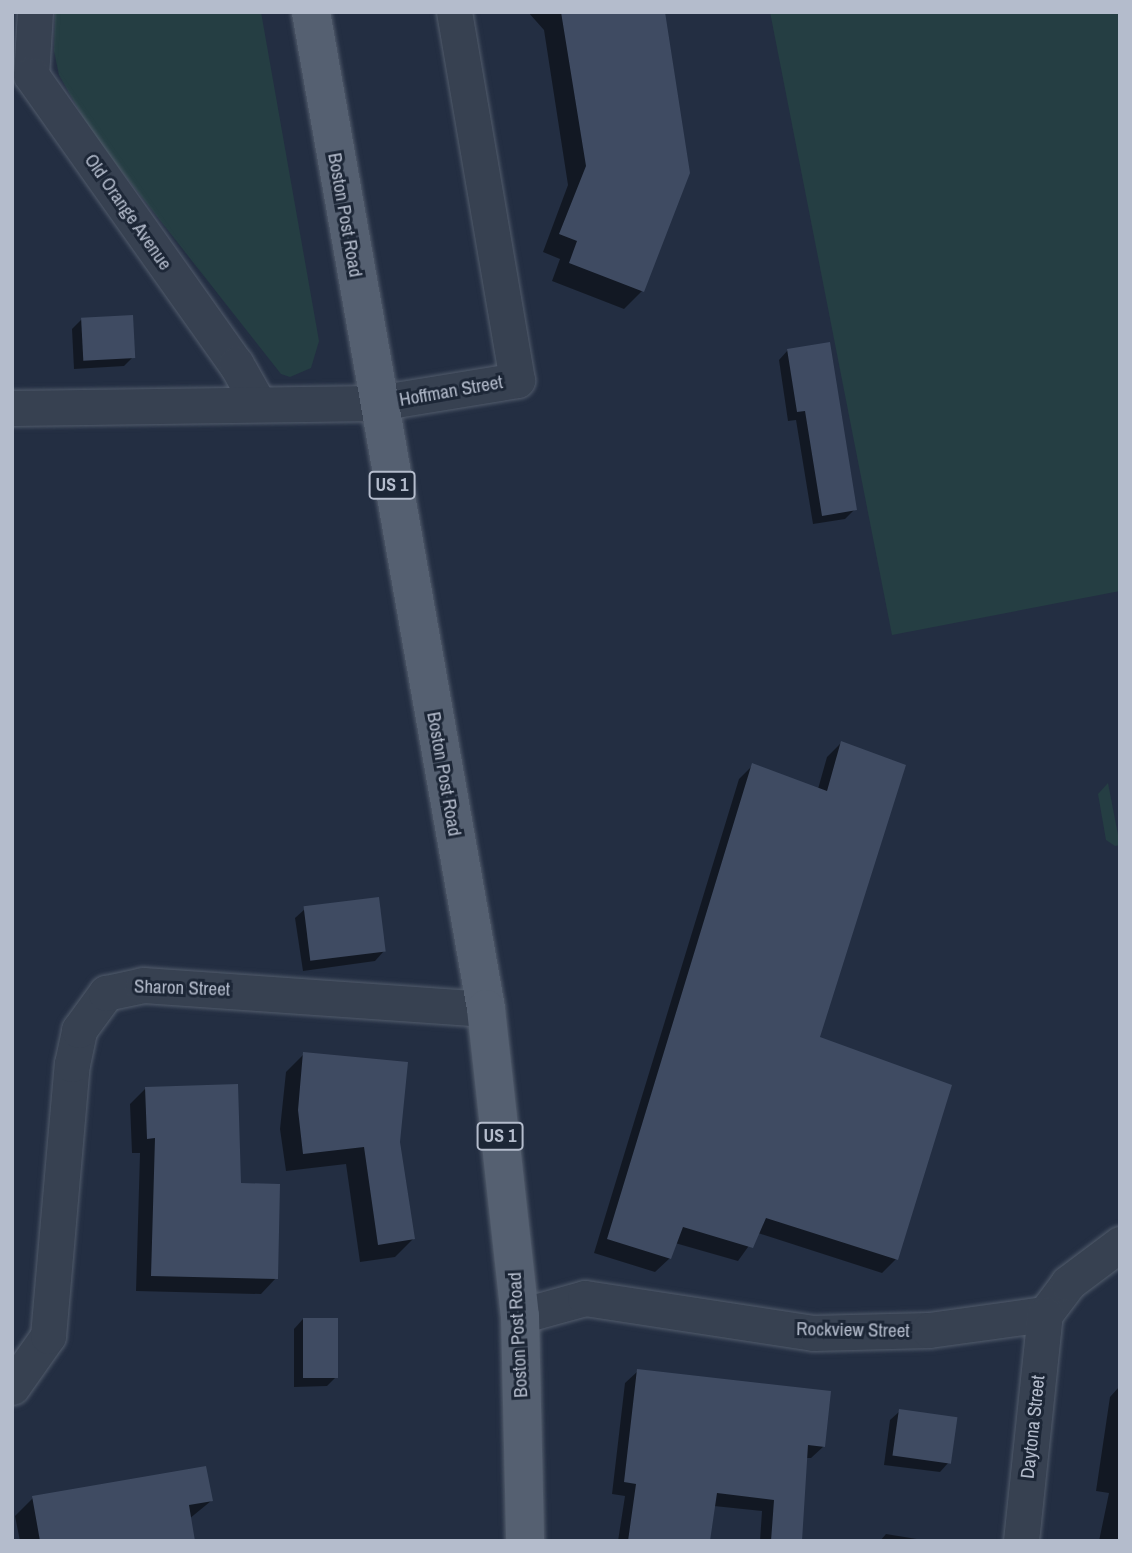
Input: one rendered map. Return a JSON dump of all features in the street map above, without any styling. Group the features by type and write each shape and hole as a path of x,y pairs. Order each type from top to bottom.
{"main road":[{"name":"Boston Post Road","path":"311,12 377,404 486,1009 520,1316 525,1541"}],"street":[{"name":"Old Orange Avenue","path":"35,12 22,76 236,364 258,403"},
{"name":"Hoffman Street","path":"12,408 258,403 377,404 517,380 454,12"},
{"name":"Sharon Street","path":"12,1387 48,1336 72,1064 79,1030 106,993 143,985 486,1009"},
{"path":"1045,1314 1068,1283 1120,1244"},
{"name":"Rockview Street","path":"520,1316 585,1298 813,1333 929,1330 1045,1314"},
{"name":"Daytona Street","path":"1021,1541 1045,1314"}],"green space":[{"path":"55,12 261,12 319,341 311,368 290,377 281,374 93,135 59,75 54,51"},
{"path":"770,12 1120,12 1120,591 892,635"},
{"path":"1108,783 1120,845 1115,846 1106,840 1098,794"}],"building":[{"path":"561,12 665,12 690,173 644,292 569,263 577,241 559,234 586,166"},
{"path":"133,315 135,358 83,361 81,318"},
{"path":"830,342 857,510 822,516 805,411 797,412 787,349"},
{"path":"841,741 906,765 820,1037 952,1085 898,1260 766,1218 753,1248 683,1227 671,1259 607,1239 752,763 827,791"},
{"path":"379,897 386,952 310,961 304,906"},
{"path":"303,1052 408,1062 400,1142 415,1239 378,1245 364,1147 303,1154 298,1110"},
{"path":"238,1084 241,1183 280,1184 278,1279 151,1276 155,1138 147,1139 145,1087"},
{"path":"303,1318 338,1318 338,1378 303,1378"},
{"path":"637,1369 831,1391 825,1447 808,1445 802,1541 771,1541 774,1500 717,1493 710,1541 628,1541 636,1484 624,1482"},
{"path":"899,1409 957,1417 951,1464 892,1456"},
{"path":"206,1466 213,1501 189,1505 195,1541 40,1541 32,1496"}]}
